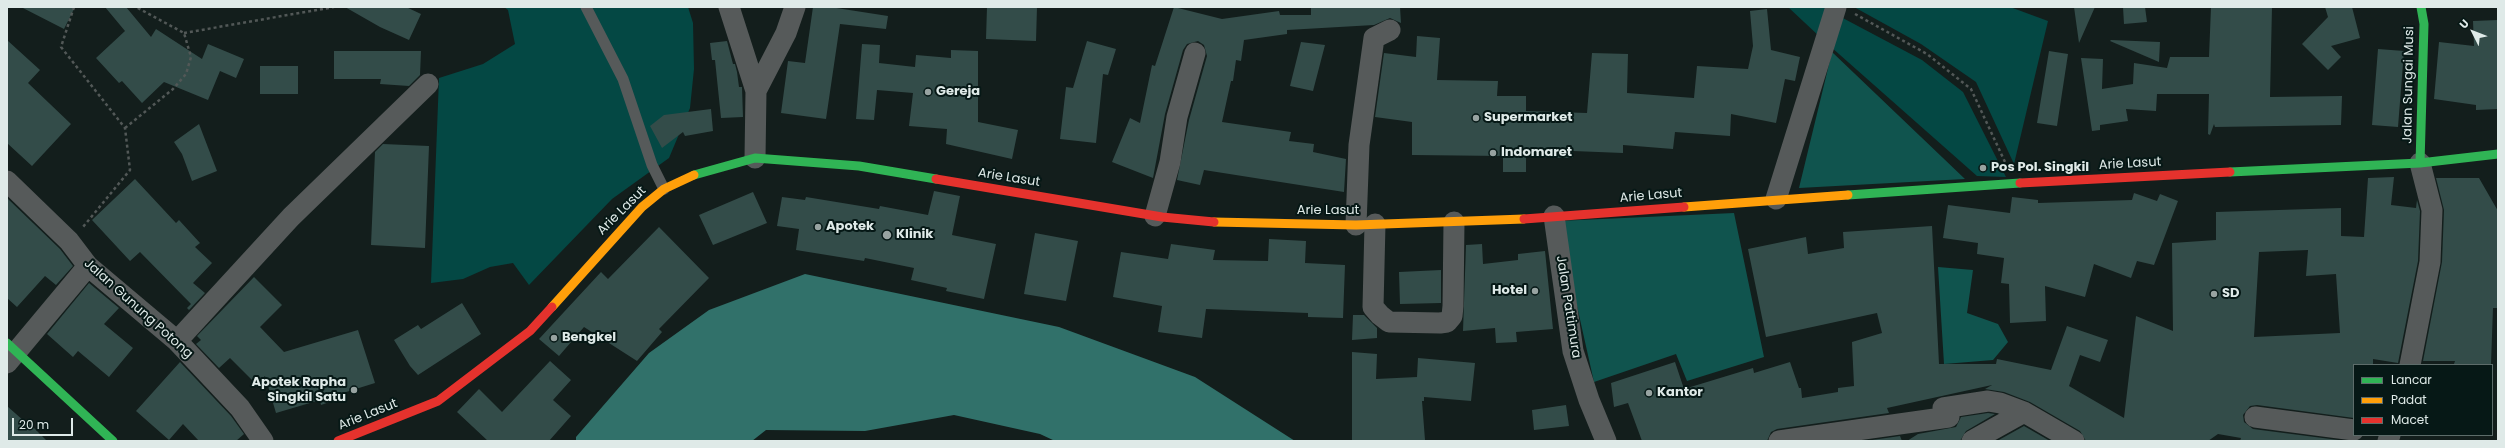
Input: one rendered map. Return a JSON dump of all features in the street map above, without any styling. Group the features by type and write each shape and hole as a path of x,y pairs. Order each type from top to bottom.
{"main road":[{"name":"Jalan Sungai Musi","path":"2420,163 2424,24 2421,7"},
{"name":"Arie Lasut","path":"338,441 438,400 472,377 530,331 642,207 664,189 698,173 754,158 859,166 1156,216 1227,223 1365,225 1454,222 1554,216 2015,183 2420,163 2498,154"},
{"path":"10,352 113,441"}],"street":[{"path":"729,7 756,91 754,158"},
{"path":"756,91 786,34 795,7"},
{"path":"1776,199 1842,9"},
{"path":"1390,30 1374,38 1359,145 1373,307 1389,322 1440,323 1447,322 1452,316 1454,222"},
{"path":"1156,216 1170,162 1177,117 1195,53"},
{"path":"176,341 291,217 428,84"},
{"path":"2410,364 2430,262 2432,210 2420,163"},
{"name":"Jalan Gunung Potong","path":"7,182 69,241 88,266 176,341 240,408 263,441"},
{"name":"Jalan Pattimura","path":"1554,216 1573,351 1589,400 1606,441"},
{"path":"10,352 88,266"},
{"path":"1779,441 1946,412 1988,401 2000,403 2024,412 2074,441"},
{"path":"1972,441 2024,412"},
{"path":"2255,417 2306,432 2353,430"}],"lane":[{"path":"586,7 623,78 652,165 664,189"}],"path":[{"path":"69,241 130,170 125,128 61,47 74,7"},
{"path":"136,7 184,33 334,7"},
{"path":"1842,9 1927,54 1971,89 2015,183"},
{"path":"125,128 173,89 186,74 191,57 184,33"}],"shaded area":[{"path":"504,7 688,7 693,23 694,69 690,108 669,158 612,199 529,285 513,263 490,267 463,279 431,283 439,78 483,64 515,44 508,10"},
{"path":"1788,7 1830,7 1820,37"},
{"path":"1854,7 2010,7 2048,21 2014,164 1976,82 1921,44"},
{"path":"1839,16 1922,60 1963,92 2006,177 1977,176 1831,47"},
{"path":"1832,52 1965,179 1799,188"},
{"path":"1734,213 1764,357 1687,381 1676,354 1594,382 1558,221"},
{"path":"1938,267 1973,270 1967,313 1998,324 2008,342 1993,360 1944,364"},
{"path":"805,274 1059,327 1195,377 1295,441 1055,441 1040,434 954,415 865,431 766,430 752,441 576,441 576,437 649,353 709,310"}],"building":[{"path":"21,7 75,7 64,29"},
{"path":"105,7 126,7 151,37 156,29 202,59 208,44 244,59 236,78 220,71 208,100 164,82 142,103 122,81 119,83 96,58 125,31"},
{"path":"345,7 406,7 421,14 409,40 380,27"},
{"path":"813,7 830,7 888,16 886,29 840,24 826,119 781,113 788,61 805,63"},
{"path":"987,7 1037,7 1036,41 986,39"},
{"path":"1174,7 1222,19 1279,11 1280,15 1311,15 1311,7 1400,7 1401,23 1390,18 1374,25 1287,30 1287,34 1244,40 1241,61 1236,60 1233,81 1231,81 1222,122 1291,132 1289,141 1314,144 1313,152 1346,159 1344,192 1204,170 1200,185 1177,180 1189,120 1207,56 1204,45 1198,41 1187,44 1183,50 1165,114 1153,178 1112,162 1130,118 1140,123 1152,65 1155,66"},
{"path":"2074,7 2095,7 2079,43"},
{"path":"2123,7 2145,7 2147,22 2124,24"},
{"path":"2211,7 2272,7 2270,97 2342,96 2341,125 2215,127 2214,124 2210,135 2208,134 2209,94 2157,94 2156,111 2126,109 2128,121 2100,125 2100,130 2092,131 2081,58 2103,59 2102,89 2133,84 2134,63 2167,68 2170,57 2209,57"},
{"path":"2325,7 2352,7 2360,38 2331,46 2341,57 2328,70 2302,44 2328,17"},
{"path":"1767,9 1771,50 1800,57 1795,81 1785,79 1776,123 1731,114 1730,136 1675,132 1673,149 1623,145 1623,153 1573,151 1573,158 1526,157 1526,172 1503,172 1503,156 1412,155 1412,122 1375,117 1384,53 1416,57 1417,36 1440,38 1437,80 1498,81 1497,96 1526,96 1526,111 1587,113 1592,53 1628,54 1627,93 1694,98 1697,66 1748,69 1753,46 1750,11"},
{"path":"2498,20 2498,109 2476,110 2476,105 2434,99 2439,42 2474,46 2473,21"},
{"path":"7,40 40,70 28,83 71,124 32,166 7,143"},
{"path":"727,41 733,64 735,64 739,87 742,87 743,117 721,118 715,60 712,60 710,43"},
{"path":"1087,41 1116,49 1108,75 1103,74 1096,143 1060,139 1066,87 1073,88"},
{"path":"2110,41 2160,42 2159,62"},
{"path":"1301,42 1325,45 1313,91 1290,86"},
{"path":"862,44 880,45 879,63 915,67 916,55 951,58 951,50 978,51 978,122 1018,130 1012,159 946,144 947,129 909,126 913,93 877,90 874,120 856,119"},
{"path":"2378,49 2404,51 2398,127 2372,125"},
{"path":"334,51 421,51 420,75 409,86 380,84 381,79 334,79"},
{"path":"2049,51 2068,54 2057,126 2037,123"},
{"path":"260,66 298,66 298,94 260,94"},
{"path":"711,109 713,131 685,136 683,132 662,148 650,126 664,115"},
{"path":"199,124 217,171 192,181 182,154 174,142"},
{"path":"383,144 429,146 425,248 371,245 375,152"},
{"path":"2394,177 2391,205 2416,208 2417,200 2420,211 2418,261 2398,363 2373,359 2373,364 2353,364 2353,418 2257,405 2250,406 2243,415 2244,422 2253,429 2346,441 2240,441 2241,438 2218,434 2208,441 2086,441 2080,431 2030,402 2004,392 1985,389 1992,385 1887,408 1889,413 1777,429 1771,432 1767,441 1642,441 1628,403 1614,407 1611,383 1675,362 1684,389 1753,368 1754,373 1790,362 1799,388 1801,388 1802,398 1838,392 1838,388 1854,386 1852,342 1882,333 1877,313 1766,337 1748,249 1806,237 1808,254 1844,248 1843,232 1932,226 1939,364 1996,364 1997,359 2051,370 2067,326 2108,340 2100,362 2080,355 2069,386 2124,418 2136,316 2173,331 2172,243 2216,240 2216,212 2341,208 2341,236 2364,237 2368,178","holes":["2308,250 2306,276 2336,274 2340,333 2254,337 2259,252"]},
{"path":"2436,178 2479,178 2498,211 2498,308 2493,308 2491,364 2454,364 2455,361 2423,361 2442,262 2444,210"},
{"path":"135,179 176,223 179,220 200,243 195,247 212,263 193,283 205,293 189,310 187,308 191,304 140,252 130,261 92,220"},
{"path":"934,191 960,196 952,235 996,244 984,299 946,291 947,288 911,280 914,268 865,258 864,261 796,250 799,229 777,226 782,197 805,200 806,197 879,209 880,206 928,215"},
{"path":"753,192 767,223 713,245 699,215"},
{"path":"2134,193 2157,201 2160,194 2178,201 2154,265 2137,261 2131,278 2094,264 2085,297 2045,286 2046,321 2010,323 2009,284 2001,283 2004,258 1977,254 1978,243 1943,238 1948,205 2010,213 2012,197 2038,200 2038,203 2132,200"},
{"path":"7,198 60,249 73,266 56,285 45,276 17,307 7,298"},
{"path":"659,227 709,278 659,329 662,332 637,361 584,327 559,356 539,339 601,272 608,279"},
{"path":"1035,233 1078,241 1066,301 1024,294"},
{"path":"1269,239 1306,241 1305,263 1345,265 1343,318 1308,317 1308,313 1206,309 1202,338 1158,332 1162,306 1113,297 1121,252 1168,259 1171,244 1215,250 1213,260 1268,261"},
{"path":"1482,244 1483,264 1518,260 1518,254 1545,251 1553,329 1516,332 1517,342 1496,343 1495,328 1463,331 1466,245"},
{"path":"1441,270 1441,303 1400,304 1399,272"},
{"path":"254,277 282,305 260,327 284,352 358,330 375,383 343,393 344,397 321,405 320,400 276,413 265,376 256,384 230,358 219,368 196,344 201,340 197,336"},
{"path":"89,283 119,308 104,324 133,348 109,377 78,351 73,357 47,334"},
{"path":"462,303 481,334 418,375 410,366 394,340 418,325 421,329"},
{"path":"1353,315 1364,315 1377,328 1377,338 1352,340"},
{"path":"1352,352 1377,354 1376,379 1417,377 1418,358 1475,363 1471,401 1424,397 1424,401 1422,401 1425,440 1352,441"},
{"path":"550,361 571,380 553,400 571,416 549,441 488,441 457,412 479,389 502,412"},
{"path":"180,362 231,416 244,434 236,441 199,441 183,424 169,440 136,411"},
{"path":"1566,405 1569,426 1534,430 1532,410"},
{"path":"7,406 24,421 26,420 47,441 7,441"},
{"path":"1988,413 1995,414 1966,431 1960,441 1907,441 1918,434 1956,427 1961,417"},
{"path":"2024,426 2050,441 1997,441"},
{"path":"1900,436 1902,441 1865,441"}],"traffic: fast":[{"path":"2420,163 2424,24 2421,7"},
{"path":"2230,172 2420,163 2498,154"},
{"path":"694,175 755,158 859,166 936,179"},
{"path":"1848,195 2020,183"},
{"path":"7,343 113,441"}],"traffic: slow":[{"path":"552,307 642,207 664,189 694,175"},
{"path":"1684,207 1848,195"},
{"path":"1214,222 1356,225 1524,219"}],"traffic: jam":[{"path":"2020,183 2230,172"},
{"path":"936,179 1162,217 1214,222"},
{"path":"1524,219 1684,207"},
{"path":"338,441 438,401 530,331 552,307"}],"place":[{"name":"Gereja","path":"928,92"},
{"name":"Supermarket","path":"1476,118"},
{"name":"Indomaret","path":"1493,153"},
{"name":"Pos Pol. Singkil","path":"1983,168"},
{"name":"Apotek","path":"818,227"},
{"name":"Klinik","path":"887,235"},
{"name":"Hotel","path":"1535,291"},
{"name":"SD","path":"2214,294"},
{"name":"Bengkel","path":"554,338"},
{"name":"Apotek Rapha Singkil Satu","path":"354,390"},
{"name":"Kantor","path":"1649,393"}]}
